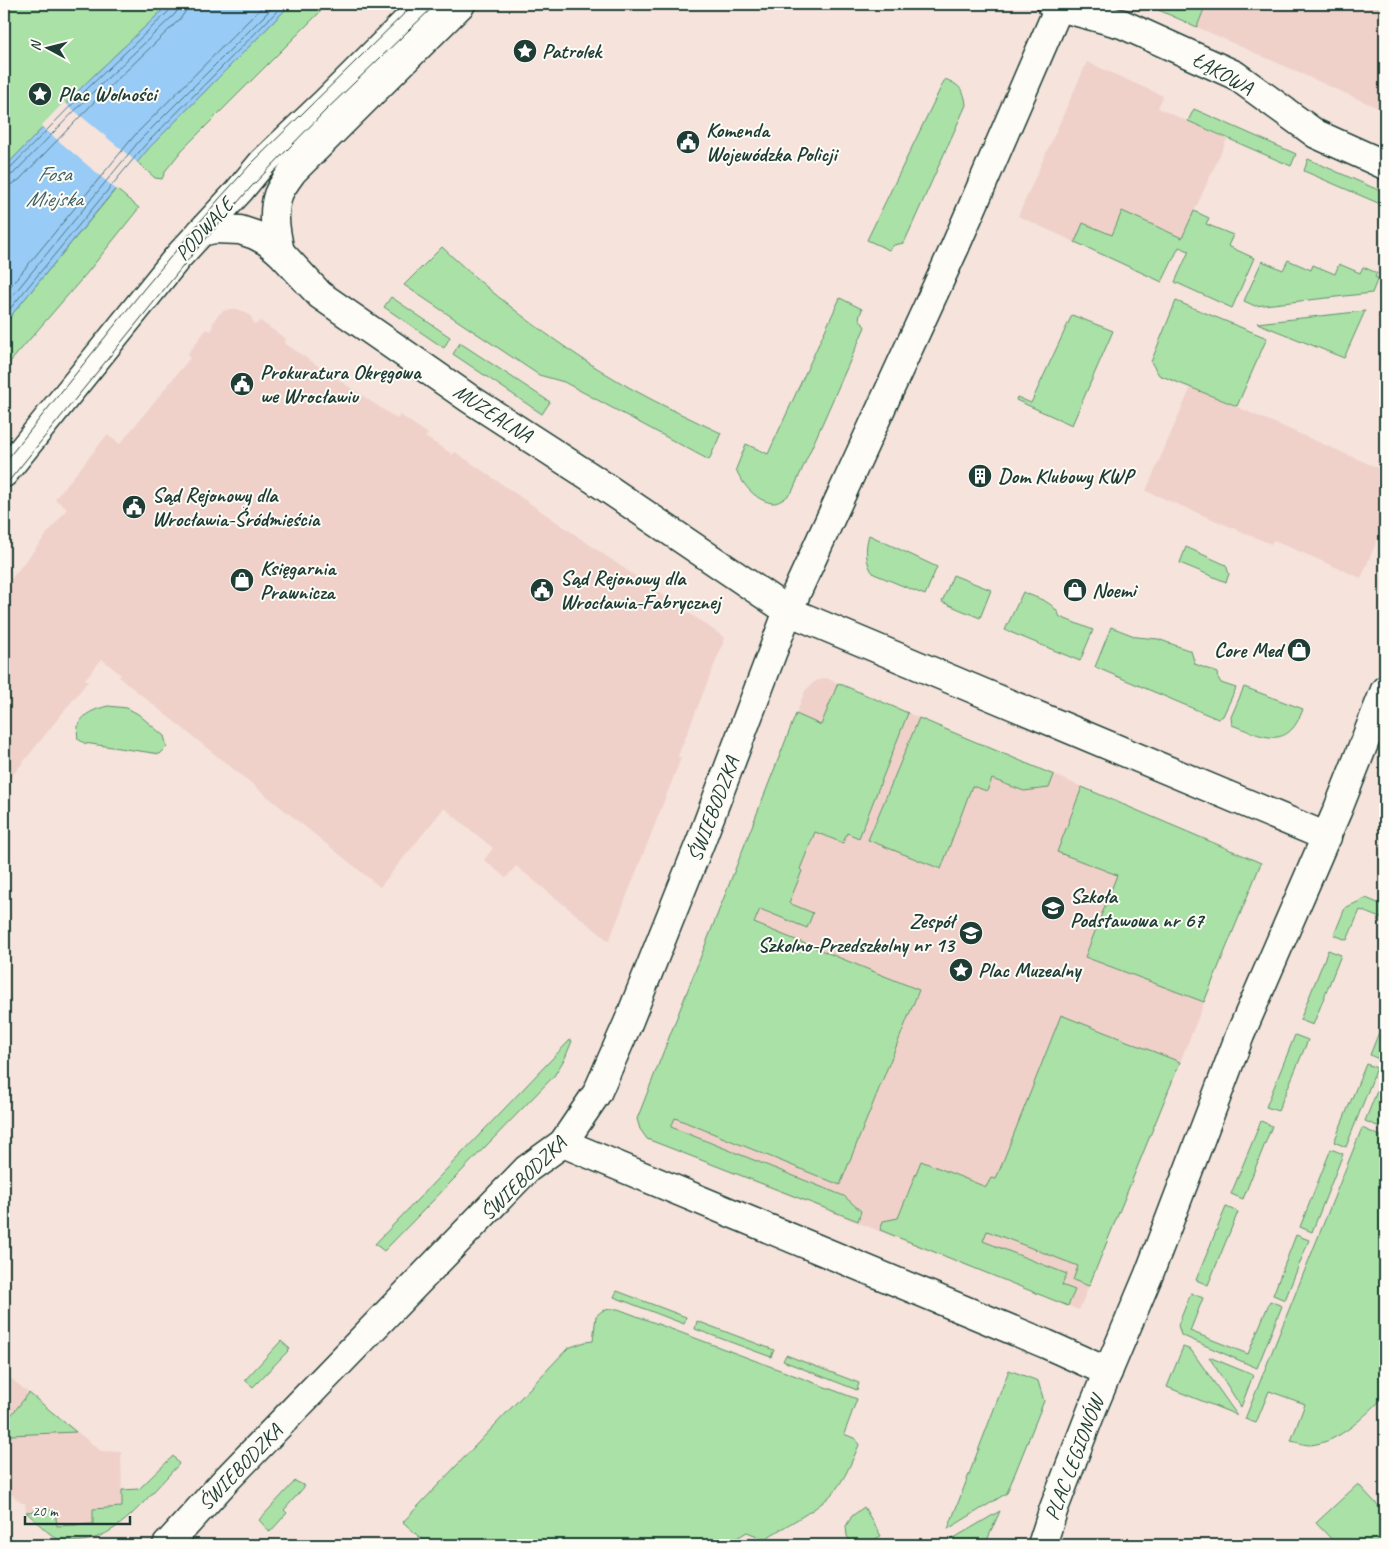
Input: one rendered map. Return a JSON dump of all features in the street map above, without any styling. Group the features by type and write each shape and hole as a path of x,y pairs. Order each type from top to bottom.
{"street":[{"name":"PODWALE","path":"4,472 200,232 239,191 263,162 424,4"},
{"path":"280,252 275,229 276,207 279,194 293,171 461,4"},
{"name":"ŁĄKOWA","path":"1055,6 1122,24 1235,75 1316,134 1385,165"},
{"name":"ŚWIEBODZKA","path":"167,1545 226,1480 528,1169 563,1143 597,1093 628,1024 705,830 788,611 961,234 1055,6"},
{"name":"MUZEALNA","path":"200,232 214,229 240,230 268,242 280,252 320,295 470,399 600,483 788,611"},
{"path":"788,611 1326,836"},
{"path":"563,1143 1046,1344 1108,1372 1149,1274 1250,1010 1326,836 1385,690"},
{"name":"PLAC LEGIONÓW","path":"1042,1545 1054,1508 1108,1372"}],"shaded area":[{"path":"1206,4 1385,4 1385,111 1197,27"},
{"path":"1087,62 1163,96 1158,108 1227,139 1162,282 1018,216"},
{"path":"230,309 245,312 251,317 254,324 260,321 286,339 284,343 397,419 400,415 428,434 425,437 452,454 451,456 455,452 725,638 678,756 681,758 609,941 516,866 506,878 484,860 493,848 444,808 380,887 119,677 121,675 102,659 85,679 88,681 4,786 4,588 67,509 55,499 107,435 120,444 190,358 187,355 205,331 207,329 212,330 217,316 223,311"},
{"path":"1191,387 1385,471 1385,522 1361,578 1273,540 1271,544 1146,491"},
{"name":"Zespół Szkolno-Przedszkolny nr 13","path":"826,678 1261,863 1079,1310 647,1139 640,1129 637,1119 805,691 814,682"},
{"path":"4,1373 101,1451 121,1452 122,1507 93,1524 57,1526 55,1511 26,1512 25,1503 22,1503 4,1489"}],"green space":[{"name":"Plac Wolności","path":"4,4 169,4 85,84 4,168"},
{"path":"291,4 328,4 182,150 166,170 162,179 155,178 137,162"},
{"path":"1145,4 1206,4 1197,27"},
{"path":"945,79 960,88 966,105 904,243 894,245 889,250 867,240"},
{"path":"1194,109 1296,154 1291,166 1188,121"},
{"path":"1308,159 1385,193 1385,206 1304,171"},
{"path":"116,189 139,208 87,273 4,369 4,324"},
{"path":"1122,211 1182,238 1194,211 1209,218 1206,224 1233,235 1228,246 1254,258 1232,308 1175,282 1189,251 1179,247 1162,282 1075,242 1083,223 1112,235"},
{"path":"442,247 532,324 581,358 643,395 721,433 709,460 564,382 539,375 404,285"},
{"path":"1288,260 1311,270 1313,265 1335,274 1339,264 1360,273 1363,267 1377,273 1375,277 1378,278 1372,293 1255,306 1244,301 1262,261 1283,270"},
{"path":"391,297 450,337 444,348 384,307"},
{"path":"840,298 862,309 859,318 865,327 792,492 775,503 762,500 751,492 742,481 736,469 746,444 768,454"},
{"path":"1176,301 1267,338 1237,406 1159,375 1151,362"},
{"path":"1365,311 1344,358 1257,323"},
{"path":"1072,315 1113,331 1072,425 1016,400 1017,397 1031,403"},
{"path":"460,343 550,402 542,414 453,354"},
{"path":"869,535 937,567 925,595 874,574 869,566 867,556"},
{"path":"1186,547 1226,565 1229,574 1226,582 1180,563"},
{"path":"953,575 991,590 980,618 942,602"},
{"path":"1023,592 1050,604 1060,617 1093,630 1080,661 1005,630"},
{"path":"1111,627 1137,637 1158,639 1191,651 1195,664 1218,673 1217,676 1221,683 1236,688 1223,716 1218,719 1095,667"},
{"path":"838,683 908,713 859,838 847,833 843,843 815,832 789,903 813,913 807,928 760,909 754,923 919,990 840,1185 675,1118 671,1127 844,1196 861,1211 858,1221 647,1139 640,1129 637,1119 796,714 821,725"},
{"path":"1244,687 1303,709 1290,731 1282,736 1274,737 1254,733 1232,725 1231,717"},
{"path":"108,706 127,708 138,714 164,736 167,747 160,754 84,743 78,739 77,732 81,720 95,710"},
{"path":"919,718 1054,775 1049,788 1024,791 992,779 987,791 972,786 941,869 868,840"},
{"path":"1082,787 1261,863 1204,1002 1085,957 1117,875 1057,852"},
{"path":"1366,898 1385,906 1385,920 1360,910 1347,940 1334,935 1345,908"},
{"path":"1328,950 1341,955 1313,1025 1300,1020"},
{"path":"1061,1015 1180,1062 1089,1286 1073,1280 1078,1266 987,1231 983,1241 1067,1274 1062,1285 1075,1290 1068,1306 880,1230 883,1221 898,1218 921,1161 986,1187 991,1178 996,1179"},
{"path":"1385,1017 1385,1051 1381,1060 1370,1055"},
{"path":"1295,1035 1308,1040 1278,1111 1266,1107"},
{"path":"570,1040 572,1041 565,1058 554,1076 384,1251 375,1244"},
{"path":"1366,1064 1377,1068 1346,1147 1334,1142"},
{"path":"1385,1071 1385,1129 1365,1121"},
{"path":"1261,1121 1272,1126 1243,1199 1231,1194"},
{"path":"1362,1128 1385,1138 1385,1396 1360,1420 1342,1433 1321,1443 1305,1445 1291,1441 1305,1404 1269,1391 1256,1423 1245,1419"},
{"path":"1331,1149 1343,1154 1312,1232 1300,1227"},
{"path":"1226,1207 1238,1212 1208,1285 1196,1280"},
{"path":"1296,1235 1309,1240 1285,1300 1273,1295"},
{"path":"617,1291 686,1317 684,1324 614,1297"},
{"path":"1191,1293 1203,1298 1190,1331 1248,1354 1270,1301 1282,1306 1257,1368 1181,1335 1178,1325"},
{"path":"618,1309 857,1399 844,1434 856,1439 859,1445 847,1472 835,1491 816,1508 765,1539 747,1532 725,1545 428,1545 403,1522 568,1348 593,1341 596,1316 602,1311"},
{"path":"697,1321 774,1350 771,1357 695,1329"},
{"path":"281,1341 290,1349 253,1387 245,1380"},
{"path":"1183,1347 1191,1350 1237,1415 1167,1387"},
{"path":"786,1355 859,1383 857,1390 783,1361"},
{"path":"1209,1357 1253,1375 1241,1407"},
{"path":"1009,1370 1038,1381 1044,1401 1007,1493 948,1529"},
{"path":"29,1393 76,1432 11,1435 4,1443 4,1424"},
{"path":"173,1456 179,1464 143,1503 116,1527 95,1538 83,1541 58,1539 26,1512 55,1510 57,1526 93,1524 93,1509 122,1507 122,1490 139,1489"},
{"path":"295,1481 305,1486 284,1510 287,1513 270,1532 259,1520"},
{"path":"1358,1484 1385,1513 1385,1545 1337,1545 1316,1523"},
{"path":"864,1507 881,1536 864,1545 852,1545 847,1536 846,1526 852,1516"},
{"path":"1000,1511 985,1545 942,1545"}],"water":[{"name":"Fosa Miejska","path":"169,4 291,4 149,148 4,324 4,168 85,84"}],"pier":[{"path":"64,102 139,164 118,191 41,126"}],"tram line":[{"path":"4,463 219,199 251,164 414,4"},
{"path":"4,487 192,255 251,187 325,111 436,4"}],"place":[{"name":"Patrolek","path":"525,51"},
{"name":"Plac Wolności","path":"40,94"},
{"name":"Komenda Wojewódzka Policji","path":"688,142"},
{"name":"Prokuratura Okręgowa we Wrocławiu","path":"242,384"},
{"name":"Dom Klubowy KWP","path":"980,476"},
{"name":"Sąd Rejonowy dla Wrocławia-Śródmieścia","path":"134,507"},
{"name":"Księgarnia Prawnicza","path":"242,580"},
{"name":"Sąd Rejonowy dla Wrocławia-Fabrycznej","path":"542,590"},
{"name":"Noemi","path":"1075,590"},
{"name":"Core Med","path":"1299,650"},
{"name":"Szkoła Podstawowa nr 67","path":"1053,908"},
{"name":"Zespół Szkolno-Przedszkolny nr 13","path":"971,933"},
{"name":"Plac Muzealny","path":"961,970"}]}
